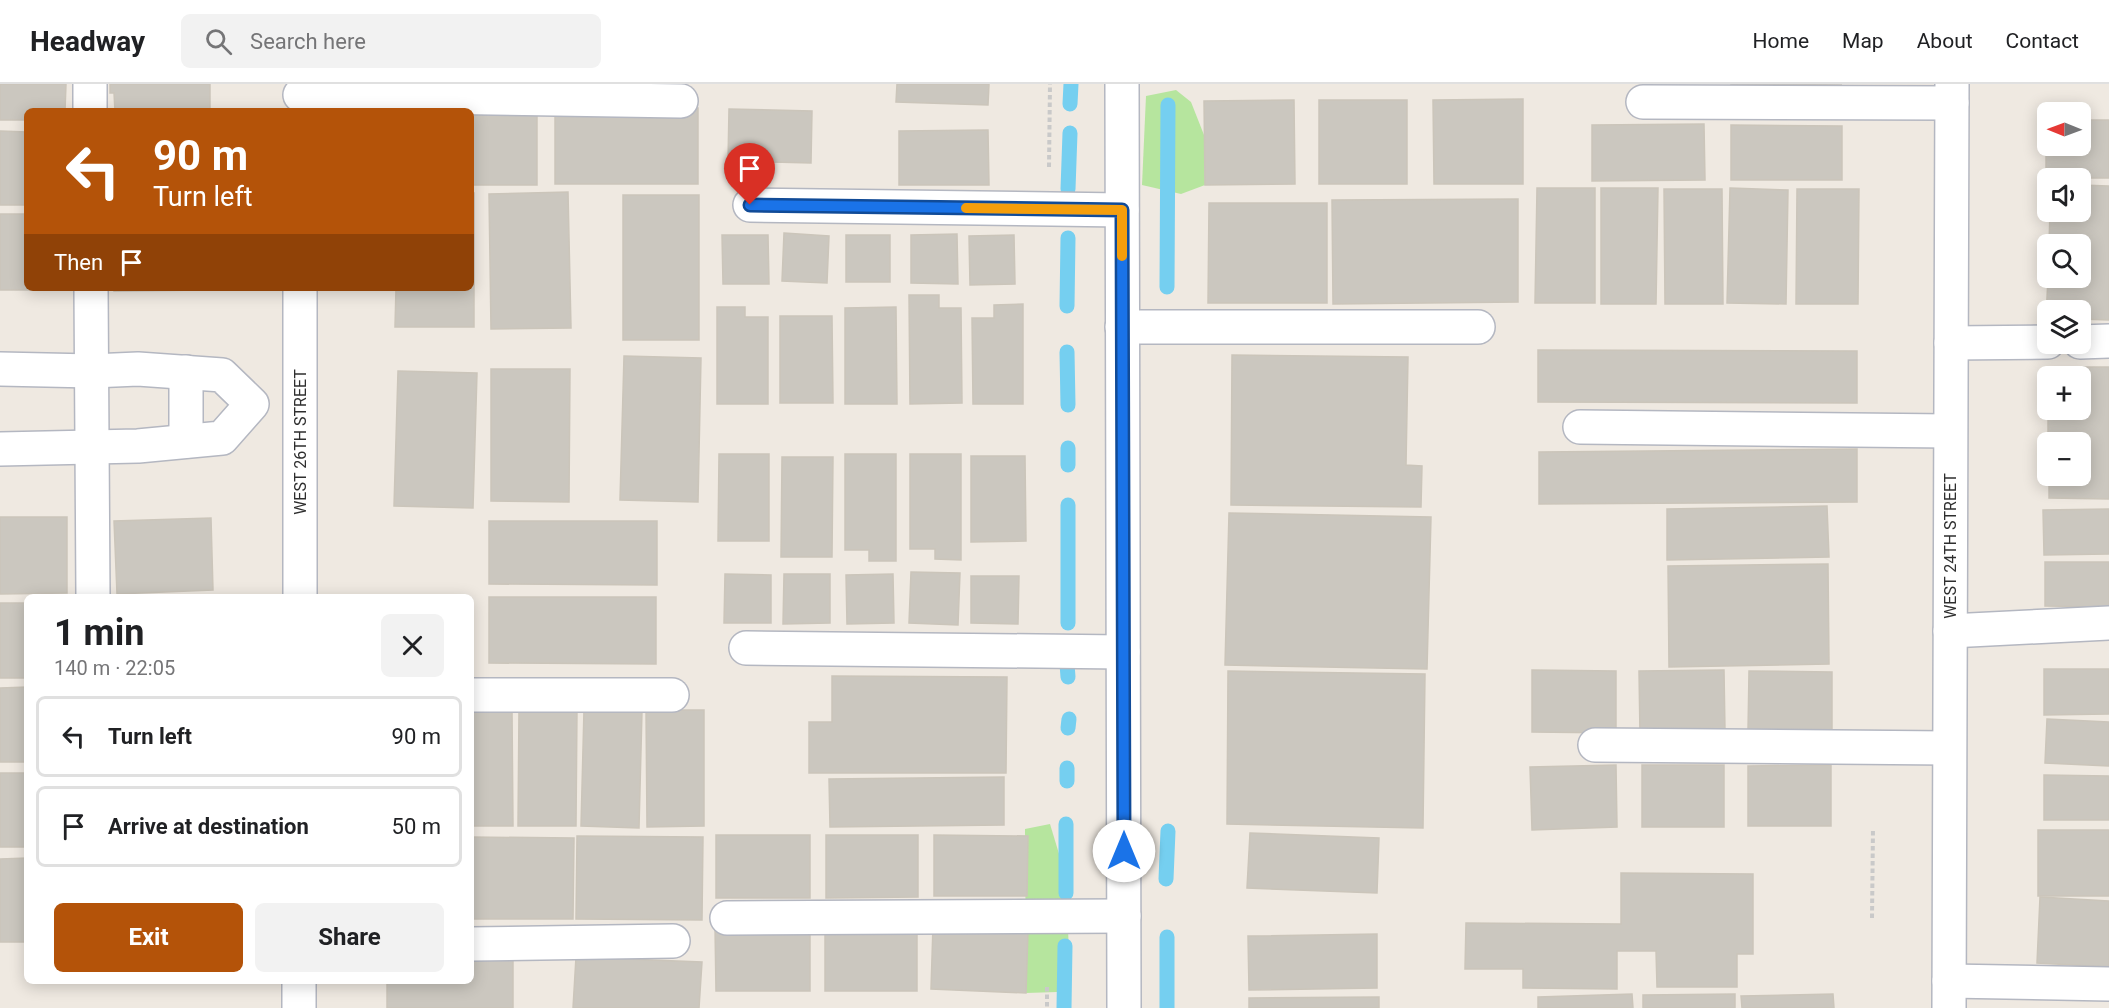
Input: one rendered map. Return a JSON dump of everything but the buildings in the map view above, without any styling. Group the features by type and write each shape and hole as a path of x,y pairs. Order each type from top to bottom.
{"street":[{"path":"90,84 90,108"},
{"path":"1122,84 1124,1008"},
{"path":"1643,102 1952,94"},
{"name":"WEST 24TH STREET","path":"1949,994 1952,94"},
{"path":"300,97 681,101"},
{"path":"750,205 1122,210"},
{"path":"91,291 93,594"},
{"name":"WEST 26TH STREET","path":"300,291 300,594"},
{"path":"1122,327 1478,327"},
{"path":"2091,342 2109,341"},
{"path":"1951,343 2037,342"},
{"path":"0,369 92,371 138,369 222,375 252,404 300,405"},
{"path":"186,372 186,441"},
{"path":"0,449 138,446 222,438 252,404"},
{"path":"1580,427 1950,431"},
{"path":"1950,631 2109,623"},
{"path":"746,648 1123,652"},
{"path":"474,695 672,695"},
{"path":"1595,745 1949,748"},
{"path":"728,918 1124,916"},
{"path":"474,944 673,941"},
{"path":"299,984 299,1008"},
{"path":"1949,994 2109,984"}],"path":[{"path":"1049,209 1050,84"},
{"path":"1872,918 1873,828"},
{"path":"1047,987 1047,1008"}],"green space":[{"path":"1176,90 1191,102 1204,135 1205,185 1181,194 1142,185 1146,96"},
{"path":"1050,824 1066,877 1069,959 1057,992 1026,993 1025,829"}],"waterway":[{"path":"1070,104 1071,84"},
{"path":"1167,287 1168,105"},
{"path":"1068,189 1070,133"},
{"path":"1067,306 1068,238"},
{"path":"1067,352 1068,405"},
{"path":"1068,448 1068,465"},
{"path":"1068,505 1068,623"},
{"path":"1067,664 1068,677"},
{"path":"1068,728 1069,719"},
{"path":"1067,768 1067,781"},
{"path":"1066,824 1066,893"},
{"path":"1166,879 1168,831"},
{"path":"1167,937 1167,1008"},
{"path":"1064,1008 1065,946"}],"slow traffic":[{"path":"966,208 1122,210 1122,256"}],"route":[{"path":"750,205 1122,210 1124,851"}]}
